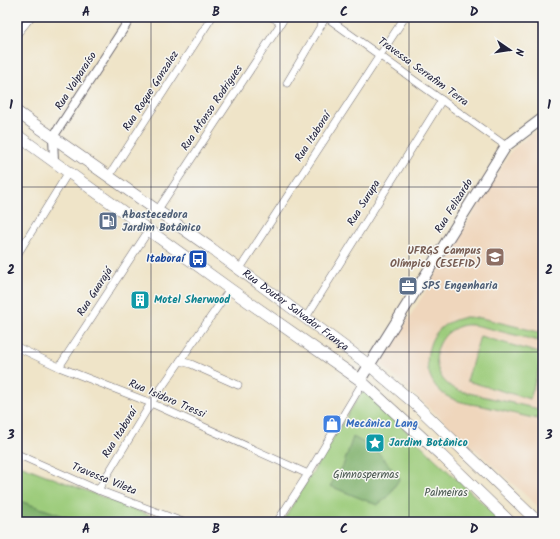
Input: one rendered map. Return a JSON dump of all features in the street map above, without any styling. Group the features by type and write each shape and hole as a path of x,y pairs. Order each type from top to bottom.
{"main road":[{"name":"Rua Doutor Salvador França","path":"17,109 34,124"},
{"name":"Rua Doutor Salvador França","path":"17,112 240,270 369,365 414,403 538,522"},
{"name":"Rua Felizardo","path":"361,381 369,365 506,146 543,118"},
{"name":"Rua Doutor Salvador França","path":"17,135 230,289 361,381 510,522"}],"street":[{"path":"17,34 31,17"},
{"name":"Rua Valparaíso","path":"52,137 131,17"},
{"name":"Rua Roque Gonzalez","path":"109,176 212,17"},
{"path":"272,17 283,20"},
{"path":"287,83 326,17"},
{"name":"Travessa Serrafim Terra","path":"326,17 506,146"},
{"name":"Rua Itaboraí","path":"240,270 405,17"},
{"name":"Rua Afonso Rodrigues","path":"157,211 283,20"},
{"name":"Rua Surupa","path":"305,319 442,100"},
{"path":"52,137 54,162"},
{"path":"17,255 20,243 68,173"},
{"name":"Rua Guarajá","path":"59,367 149,230"},
{"name":"Rua Itaboraí","path":"98,490 151,403 230,289"},
{"name":"Rua Isidoro Tressi","path":"17,347 59,367 151,403 308,474"},
{"path":"180,361 191,364 238,385"},
{"name":"Rua Felizardo","path":"277,522 308,474 361,381"},
{"name":"Travessa Vileta","path":"17,454 98,490 183,522"}],"shaded area":[{"name":"UFRGS Campus Olímpico (ESEFID)","path":"543,125 543,511 381,364 512,150"}],"green space":[{"path":"466,317 481,318 543,333 543,342 477,326 465,325 457,327 444,337 437,352 436,360 443,379 449,385 460,391 543,410 543,420 458,401 445,395 435,386 427,361 431,341 442,327 453,321"},
{"path":"480,336 543,354 530,399 467,381"},
{"name":"Jardim Botânico","path":"364,388 436,460 503,522 282,522"},
{"name":"Gimnospermas","path":"353,437 375,449 400,478 387,498 377,505 330,486 343,466"},
{"path":"17,464 167,522 17,522"},
{"path":"17,500 81,522 17,522"}],"place":[{"name":"Abastecedora Jardim Botânico","path":"108,221"},
{"name":"UFRGS Campus Olímpico (ESEFID)","path":"495,257"},
{"name":"Itaboraí","path":"198,259"},
{"name":"SPS Engenharia","path":"408,286"},
{"name":"Motel Sherwood","path":"140,300"},
{"name":"Mecânica Lang","path":"332,424"},
{"name":"Jardim Botânico","path":"375,443"}],"park label":[{"name":"Palmeiras","path":"446,493"}]}
